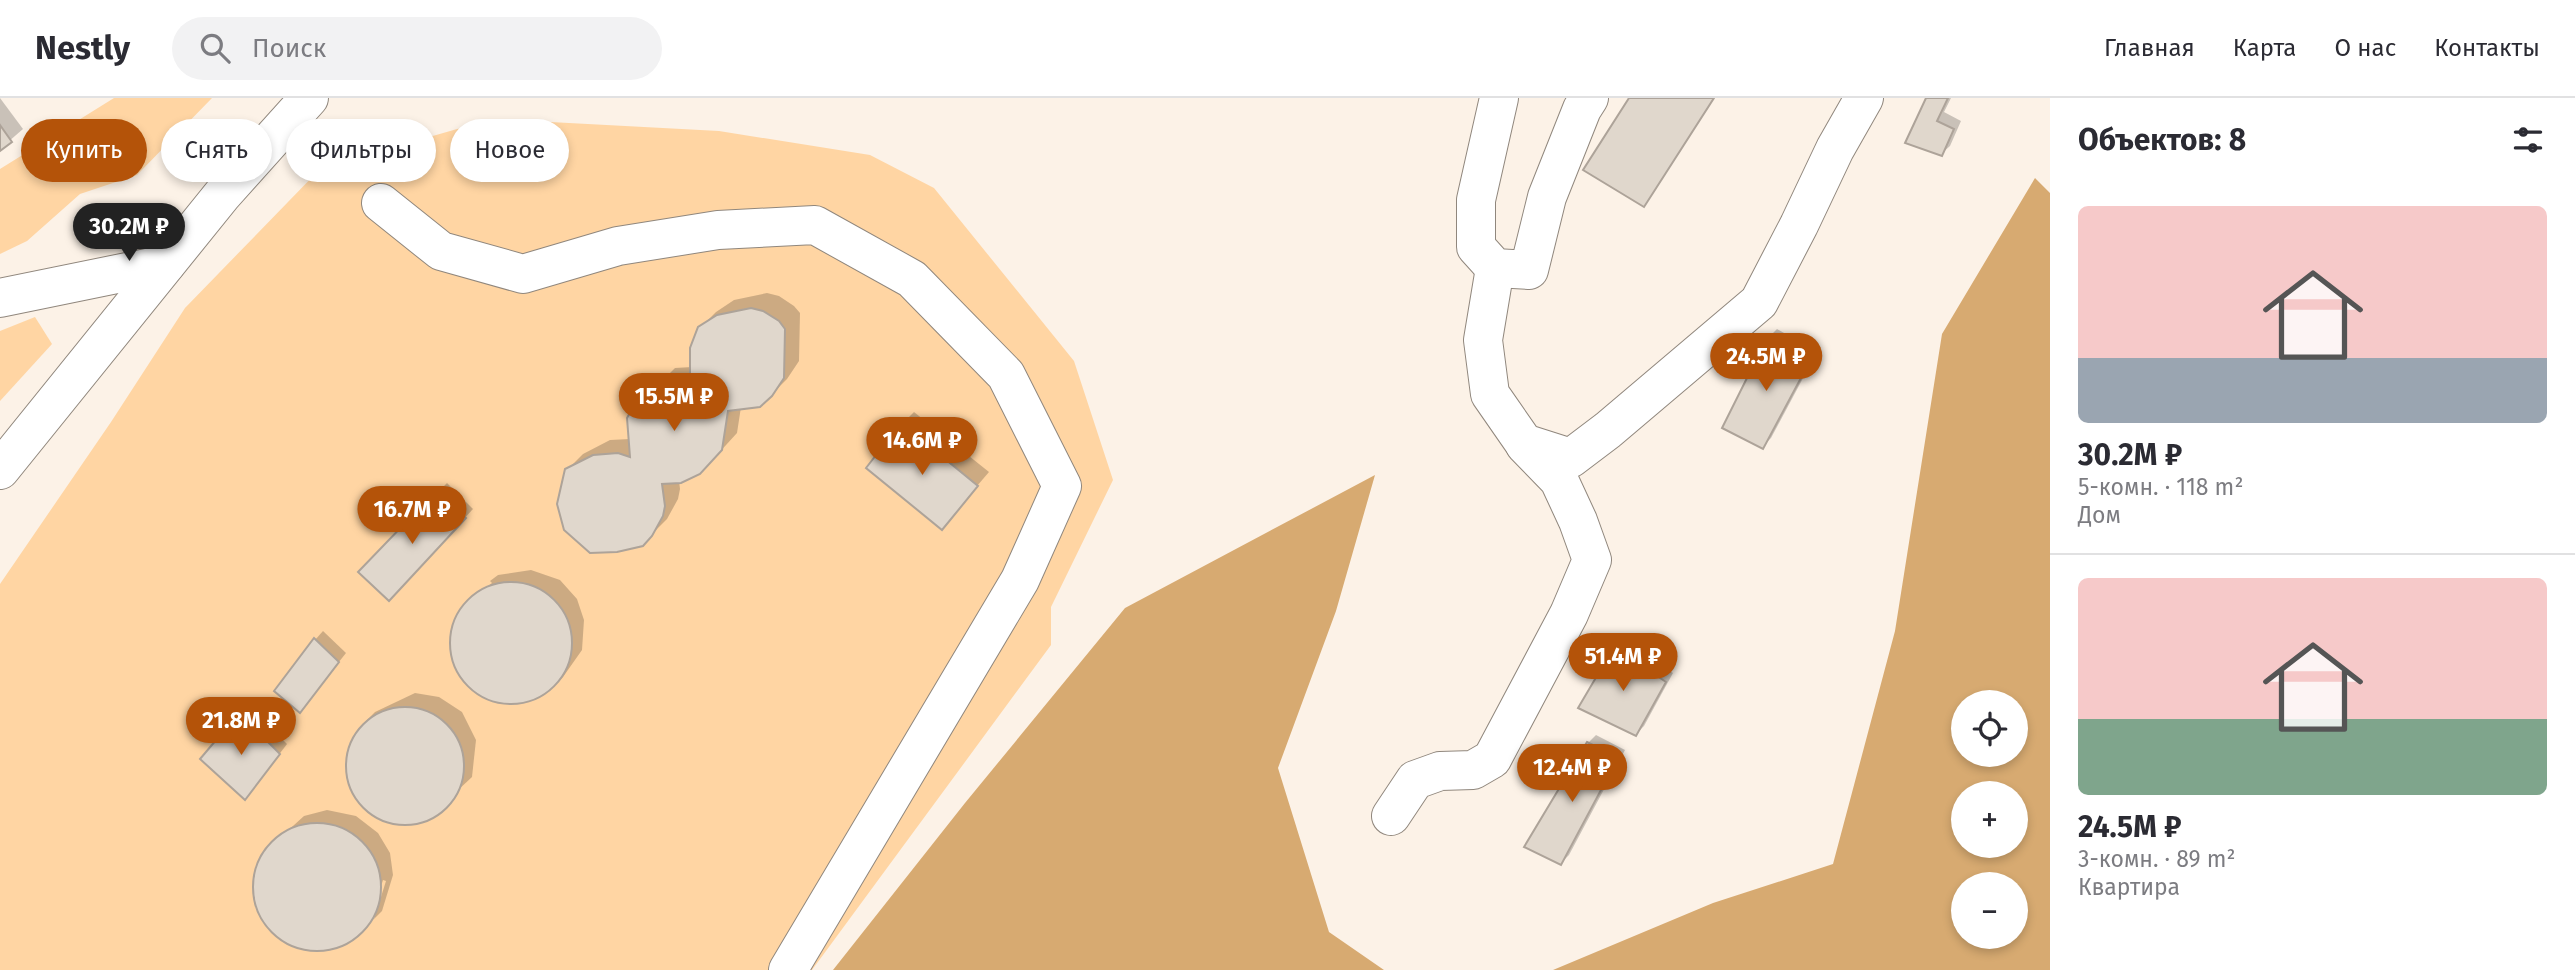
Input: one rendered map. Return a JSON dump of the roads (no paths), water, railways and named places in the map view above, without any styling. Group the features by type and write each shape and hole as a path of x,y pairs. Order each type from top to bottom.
{"street":[{"path":"0,470 222,195 309,98"},
{"path":"1499,98 1476,200 1476,247 1495,268 1530,270 1547,197 1582,109 1589,98"},
{"path":"1524,443 1571,458 1759,302 1835,149 1864,98"},
{"path":"381,203 441,251 523,274 618,246 718,230 815,225 912,279 1006,375 1062,486 1020,580 788,970"},
{"path":"0,298 166,264"},
{"path":"1391,816 1415,779 1440,771 1473,770 1492,759 1569,614 1592,559 1559,480 1524,443 1490,394 1483,340 1495,268"}]}
